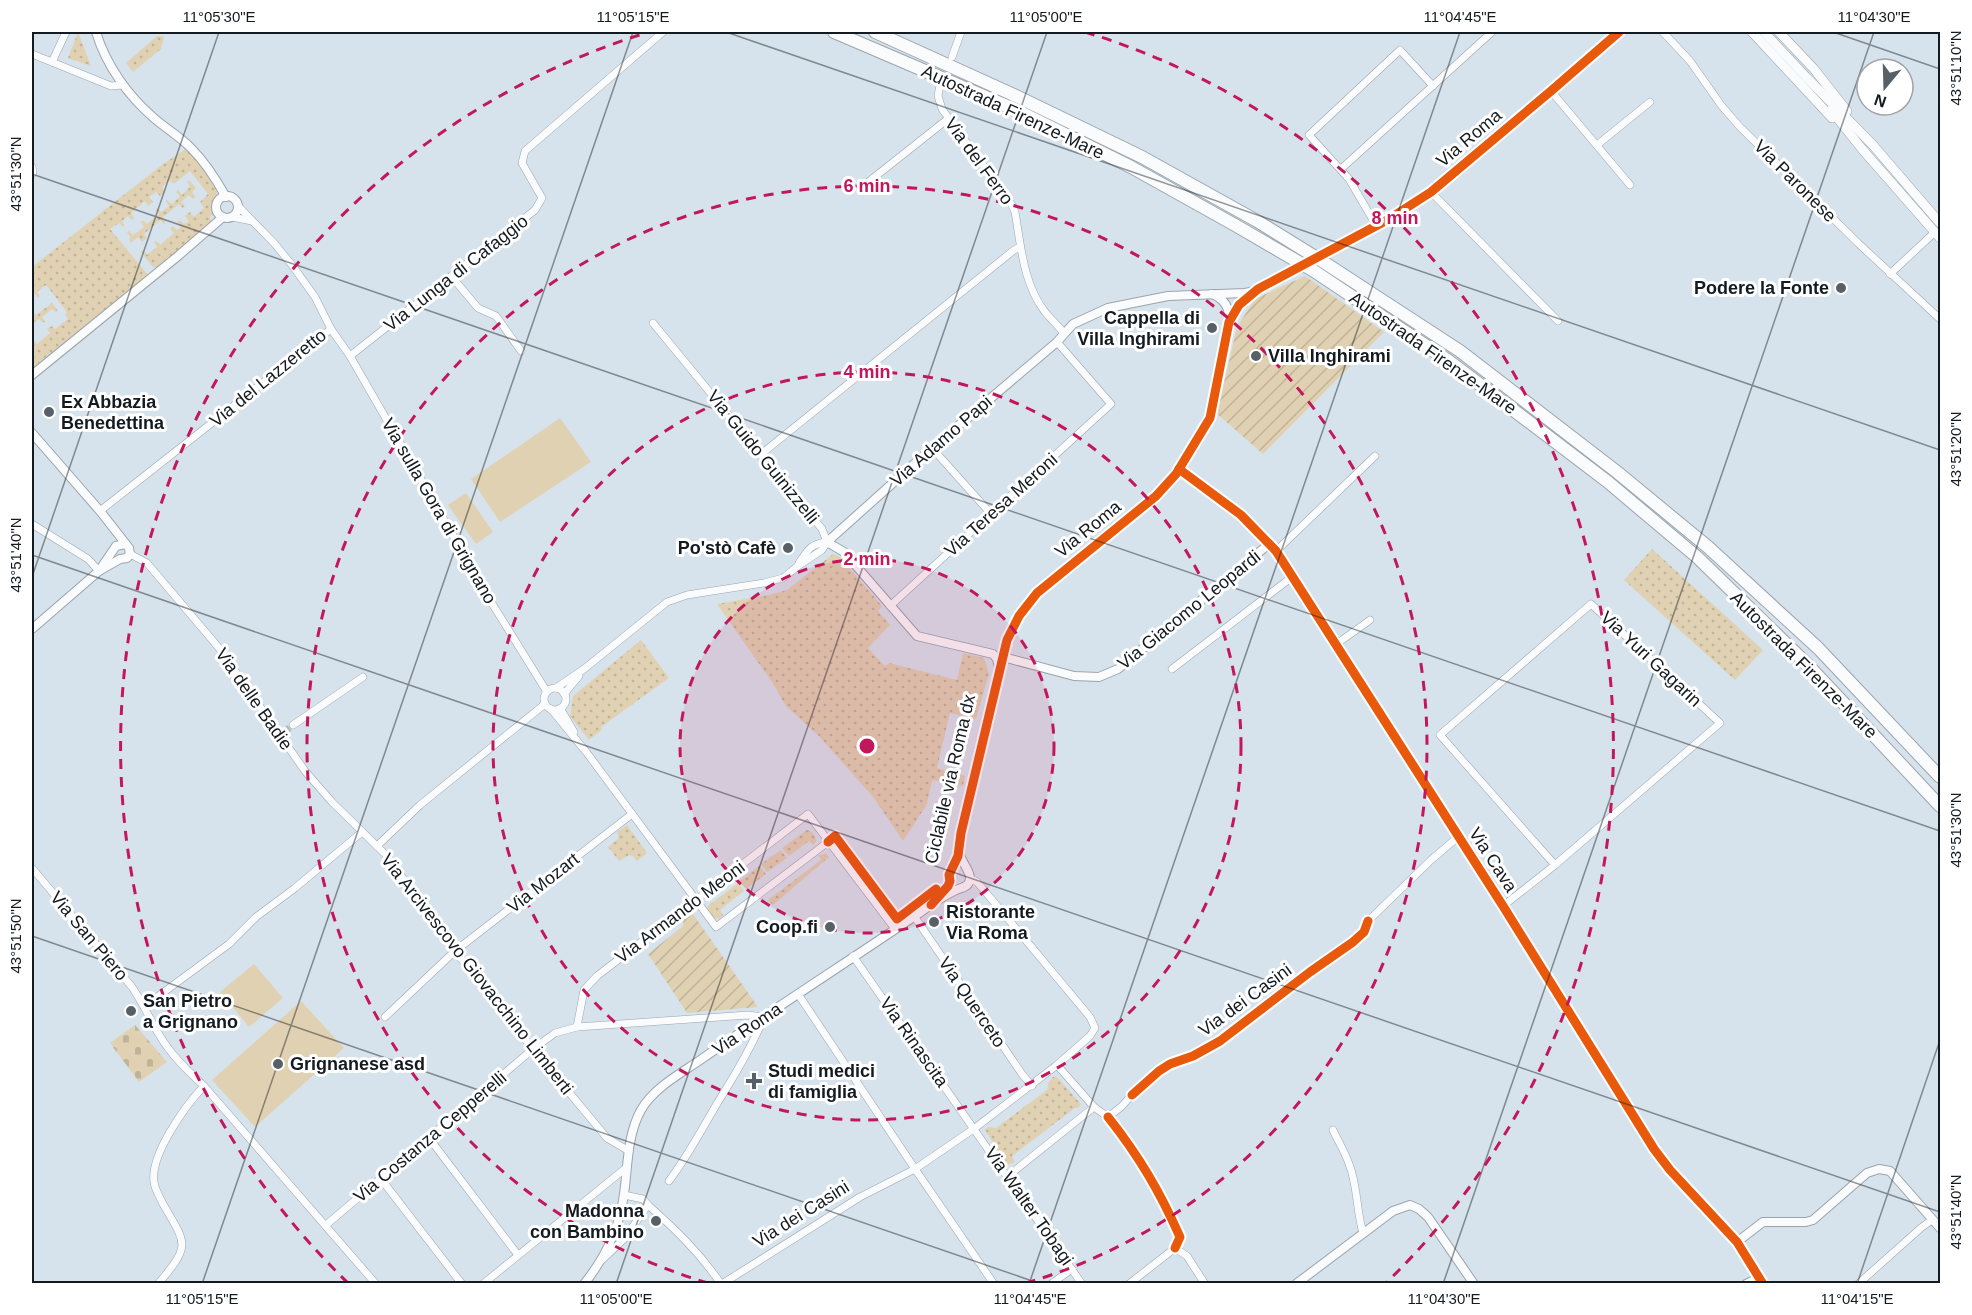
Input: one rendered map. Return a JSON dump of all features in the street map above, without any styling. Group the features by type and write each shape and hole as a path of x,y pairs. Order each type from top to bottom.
{"highway":[{"name":"Autostrada Firenze-Mare","path":"834,32 1014,109 1131,168 1314,271 1449,361 1608,482 1697,557 1807,664 1941,806"},
{"name":"Autostrada Firenze-Mare","path":"875,32 1016,96 1142,157 1257,221 1460,351 1617,472 1708,547 1818,648 1941,777"}],"main road":[{"path":"1752,32 1862,149 1938,235"},
{"path":"1764,32 1872,144"},
{"path":"1779,32 1814,69 1872,144 1941,223"},
{"path":"1806,77 1862,149"}],"street":[{"path":"52,62 66,32"},
{"path":"96,32 100,47 123,85 155,119 190,147 208,166 224,198 217,204 225,216 252,221"},
{"name":"Via Lunga di Cafaggio","path":"350,357 539,206 541,194 522,163 525,151 663,32"},
{"path":"952,57 961,32"},
{"path":"1341,169 1492,32"},
{"name":"Via Roma","path":"1328,252 1431,192 1619,32"},
{"name":"Via Paronese","path":"1663,32 1690,62 1739,126 1890,274 1941,319"},
{"path":"1376,225 1349,179 1309,135 1400,50 1433,86"},
{"path":"32,54 111,86 123,85"},
{"name":"Via del Ferro","path":"940,85 938,100 942,109 1012,205 1022,260 1034,293 1044,310 1064,333"},
{"path":"1551,91 1630,185"},
{"path":"1597,145 1650,102"},
{"path":"862,187 949,118"},
{"path":"32,167 32,174"},
{"path":"1431,192 1558,321"},
{"name":"Via del Lazzeretto","path":"100,511 331,329 306,284 274,243 238,206 235,200 224,198"},
{"path":"32,375 225,216 237,212 238,206"},
{"path":"1890,274 1938,235"},
{"path":"760,455 1020,247"},
{"name":"Via Roma","path":"931,905 950,881 949,875 959,852 961,833 1007,640 1018,615 1036,593 1156,496 1179,469 1210,418 1228,322 1239,306 1258,290 1295,269"},
{"path":"452,277 478,308 496,316 521,351"},
{"name":"Via Adamo Papi","path":"827,542 932,448 1057,342 1073,324 1108,308 1168,296 1245,293 1258,290"},
{"path":"1211,294 1226,303 1229,313 1228,322"},
{"name":"Via Guido Guinizzelli","path":"654,323 822,529 827,542 844,552 917,636 993,654"},
{"name":"Via sulla Gora di Grignano","path":"331,329 350,357 493,605 547,692"},
{"name":"Via Teresa Meroni","path":"890,606 1111,404 1057,342"},
{"path":"32,433 112,528 118,547 116,556 120,559"},
{"path":"932,448 992,515"},
{"path":"1272,548 1375,456"},
{"name":"Via Cava","path":"1179,469 1224,501 1272,548 1503,906 1654,1149 1670,1170 1737,1242 1753,1264 1761,1281"},
{"path":"32,524 88,559 99,571"},
{"path":"827,542 816,543 809,549 798,566 783,578 687,595 667,602 584,669 547,692 544,699 583,747 716,927 828,842 895,929"},
{"path":"32,629 99,571 118,547"},
{"path":"99,571 120,559 127,558 130,554 129,548 118,547"},
{"name":"Via Giacomo Leopardi","path":"1003,657 1074,676 1099,677 1118,669 1272,548"},
{"name":"Via delle Badie","path":"130,554 147,563 205,631 282,733 305,771 377,846"},
{"path":"1172,669 1292,577"},
{"name":"Via Yuri Gagarin","path":"1503,906 1555,865 1720,723 1592,604 1440,735 1555,865"},
{"path":"1335,645 1370,620"},
{"path":"998,677 997,659 993,654 1000,652 1007,640"},
{"path":"561,708 565,703 564,694 584,669"},
{"path":"293,725 363,677"},
{"path":"556,688 564,694"},
{"path":"377,846 420,805 548,706 561,708"},
{"path":"561,708 583,747"},
{"name":"Via Mozart","path":"385,1017 455,951 632,814"},
{"name":"Via Armando Meoni","path":"577,1027 584,990 597,976 808,814 828,842"},
{"path":"145,1006 229,944 256,917 362,832"},
{"path":"1368,921 1458,837"},
{"name":"Via Arcivescovo Giovacchino Limberti","path":"377,846 387,856 455,951 533,1049 607,1138 629,1150"},
{"name":"Via Roma","path":"584,1284 599,1263 616,1227 624,1195 635,1122 650,1098 705,1057 853,956 931,905 968,885 969,871 965,868 959,852"},
{"path":"952,869 959,866 965,868"},
{"name":"Via San Piero","path":"32,868 114,964 145,1006 171,1052 204,1086 376,1284"},
{"name":"Via dei Casini","path":"648,1205 677,1230 722,1284 860,1197 915,1169 1032,1086 1090,1035 1095,1028 1090,1017 977,882 970,879"},
{"path":"950,881 959,888"},
{"name":"Via Querceto","path":"914,916 1032,1086"},
{"name":"Via Rinascita","path":"853,956 975,1128"},
{"path":"798,994 994,1284"},
{"name":"Via Costanza Cepperelli","path":"326,1226 533,1049 555,1034 577,1027 748,1015 764,1017"},
{"path":"669,1181 730,1083 760,1030 764,1017"},
{"path":"1057,1065 1094,1107 1108,1117 1132,1095"},
{"path":"158,1284 175,1264 182,1251 183,1240 158,1193 154,1182 155,1168 178,1118 204,1086"},
{"path":"1008,1176 1094,1107"},
{"name":"Via Walter Tobagi","path":"975,1128 1082,1284"},
{"path":"1333,1130 1350,1165 1358,1217 1363,1233"},
{"path":"429,1138 518,1255"},
{"path":"483,1284 627,1167"},
{"path":"1737,1242 1764,1222 1814,1220 1868,1173 1879,1169 1890,1171 1941,1228"},
{"path":"381,1179 462,1284"},
{"path":"624,1195 643,1198 648,1205"},
{"path":"1296,1284 1393,1211 1410,1204 1428,1217 1474,1284"},
{"name":"Via Roma","path":"599,1263 624,1239 648,1205"},
{"path":"1858,1284 1932,1220"},
{"path":"1129,1284 1175,1248 1187,1256 1205,1284"},
{"path":"1051,1284 1072,1269"},
{"path":"1746,1284 1761,1281"}],"green space":[{"path":"78,32 91,66 68,58"},
{"path":"157,36 164,37 161,49 133,72 126,63"},
{"path":"186,149 215,184 217,199 213,216 211,215 210,219 212,221 157,269 141,252 143,250 147,255 157,247 154,242 156,241 160,245 174,233 170,228 173,226 177,230 181,227 177,222 180,220 184,224 189,221 185,216 190,212 194,217 204,208 200,202 208,194 190,171 174,184 170,180 162,187 165,192 160,196 156,192 149,197 153,202 148,206 145,201 131,213 134,218 132,220 128,216 122,221 125,226 119,223 110,229 148,275 32,368 32,348 34,346 32,341 37,344 50,333 47,329 52,326 55,329 68,319 65,315 67,312 46,285 37,292 40,296 38,298 35,294 32,296 32,267 163,164"},
{"path":"189,180 196,188 192,192 195,197 193,199 189,195 181,202 185,206 182,208 179,204 162,218 166,222 164,224 160,220 144,234 147,238 142,242 138,237 131,243 129,239 131,237 127,233 129,231 133,235 144,227 141,222 143,220 147,224 159,214 155,210 158,208 161,212 169,206 167,200 172,204 180,196 176,192 178,190 182,195 190,187 187,182"},
{"path":"1305,276 1384,332 1263,454 1217,414 1237,327 1255,299"},
{"path":"52,303 58,311 56,313 52,309 42,317 45,322 39,319 32,325 33,311 36,315"},
{"path":"560,418 591,462 500,522 471,479"},
{"path":"466,493 493,532 476,544 448,505"},
{"path":"1652,549 1763,650 1735,680 1624,580"},
{"path":"833,554 840,557 882,606 878,611 890,625 868,648 885,666 889,663 957,680 963,653 984,658 989,674 976,719 950,713 937,768 965,776 963,786 932,780 927,804 903,841 874,798 818,735 786,706 772,682 717,604 787,590"},
{"path":"641,640 669,678 601,727 602,730 589,740 570,716 573,696"},
{"path":"627,825 647,853 637,861 629,855 619,861 608,847 619,838 617,832"},
{"path":"807,830 814,834 816,842 813,845 809,841 789,856 782,848"},
{"path":"781,850 787,858 767,872 761,864"},
{"path":"826,853 829,857 773,905 768,900 821,860 819,856"},
{"path":"759,866 766,874 746,889 740,881"},
{"path":"738,883 744,891 720,910 723,915 719,919 714,918 707,909 708,906"},
{"path":"693,914 758,1007 687,1013 648,954 683,926 683,919"},
{"path":"254,964 283,998 249,1027 220,992"},
{"name":"Grignanese asd","path":"301,1001 344,1048 255,1127 212,1080"},
{"path":"135,1025 167,1062 139,1082 110,1043"},
{"path":"1053,1077 1057,1077 1081,1104 1012,1156 1015,1162 1007,1165 985,1130 988,1127 996,1128 1047,1090"}],"tunnel":[{"path":"284,732 293,725"}],"cycle path":[{"name":"Ciclabile via Roma dx","path":"931,905 948,886 949,875 958,856 961,833 1007,640 1019,616 1037,593 1156,496 1176,474 1210,418 1229,322 1239,305 1258,289 1389,219 1431,192 1619,32"},
{"path":"1179,469 1241,515 1276,551 1503,906 1654,1149 1670,1170 1737,1242 1763,1284"},
{"path":"828,842 835,836 897,919 936,889"},
{"path":"1132,1095 1170,1064 1193,1056 1220,1041 1353,942 1364,932 1368,921"},
{"path":"1108,1117 1139,1160 1165,1205 1180,1237 1175,1248"}],"place":[{"name":"Podere la Fonte","path":"1841,288"},
{"name":"Cappella di Villa Inghirami","path":"1212,328"},
{"name":"Villa Inghirami","path":"1256,356"},
{"name":"Ex Abbazia Benedettina","path":"49,412"},
{"name":"Po'stò Cafè","path":"788,548"},
{"name":"Ristorante Via Roma","path":"934,922"},
{"name":"Coop.fi","path":"830,927"},
{"name":"San Pietro a Grignano","path":"131,1011"},
{"name":"Grignanese asd","path":"278,1064"},
{"name":"Studi medici di famiglia","path":"754,1081"},
{"name":"Madonna con Bambino","path":"656,1221"}]}
